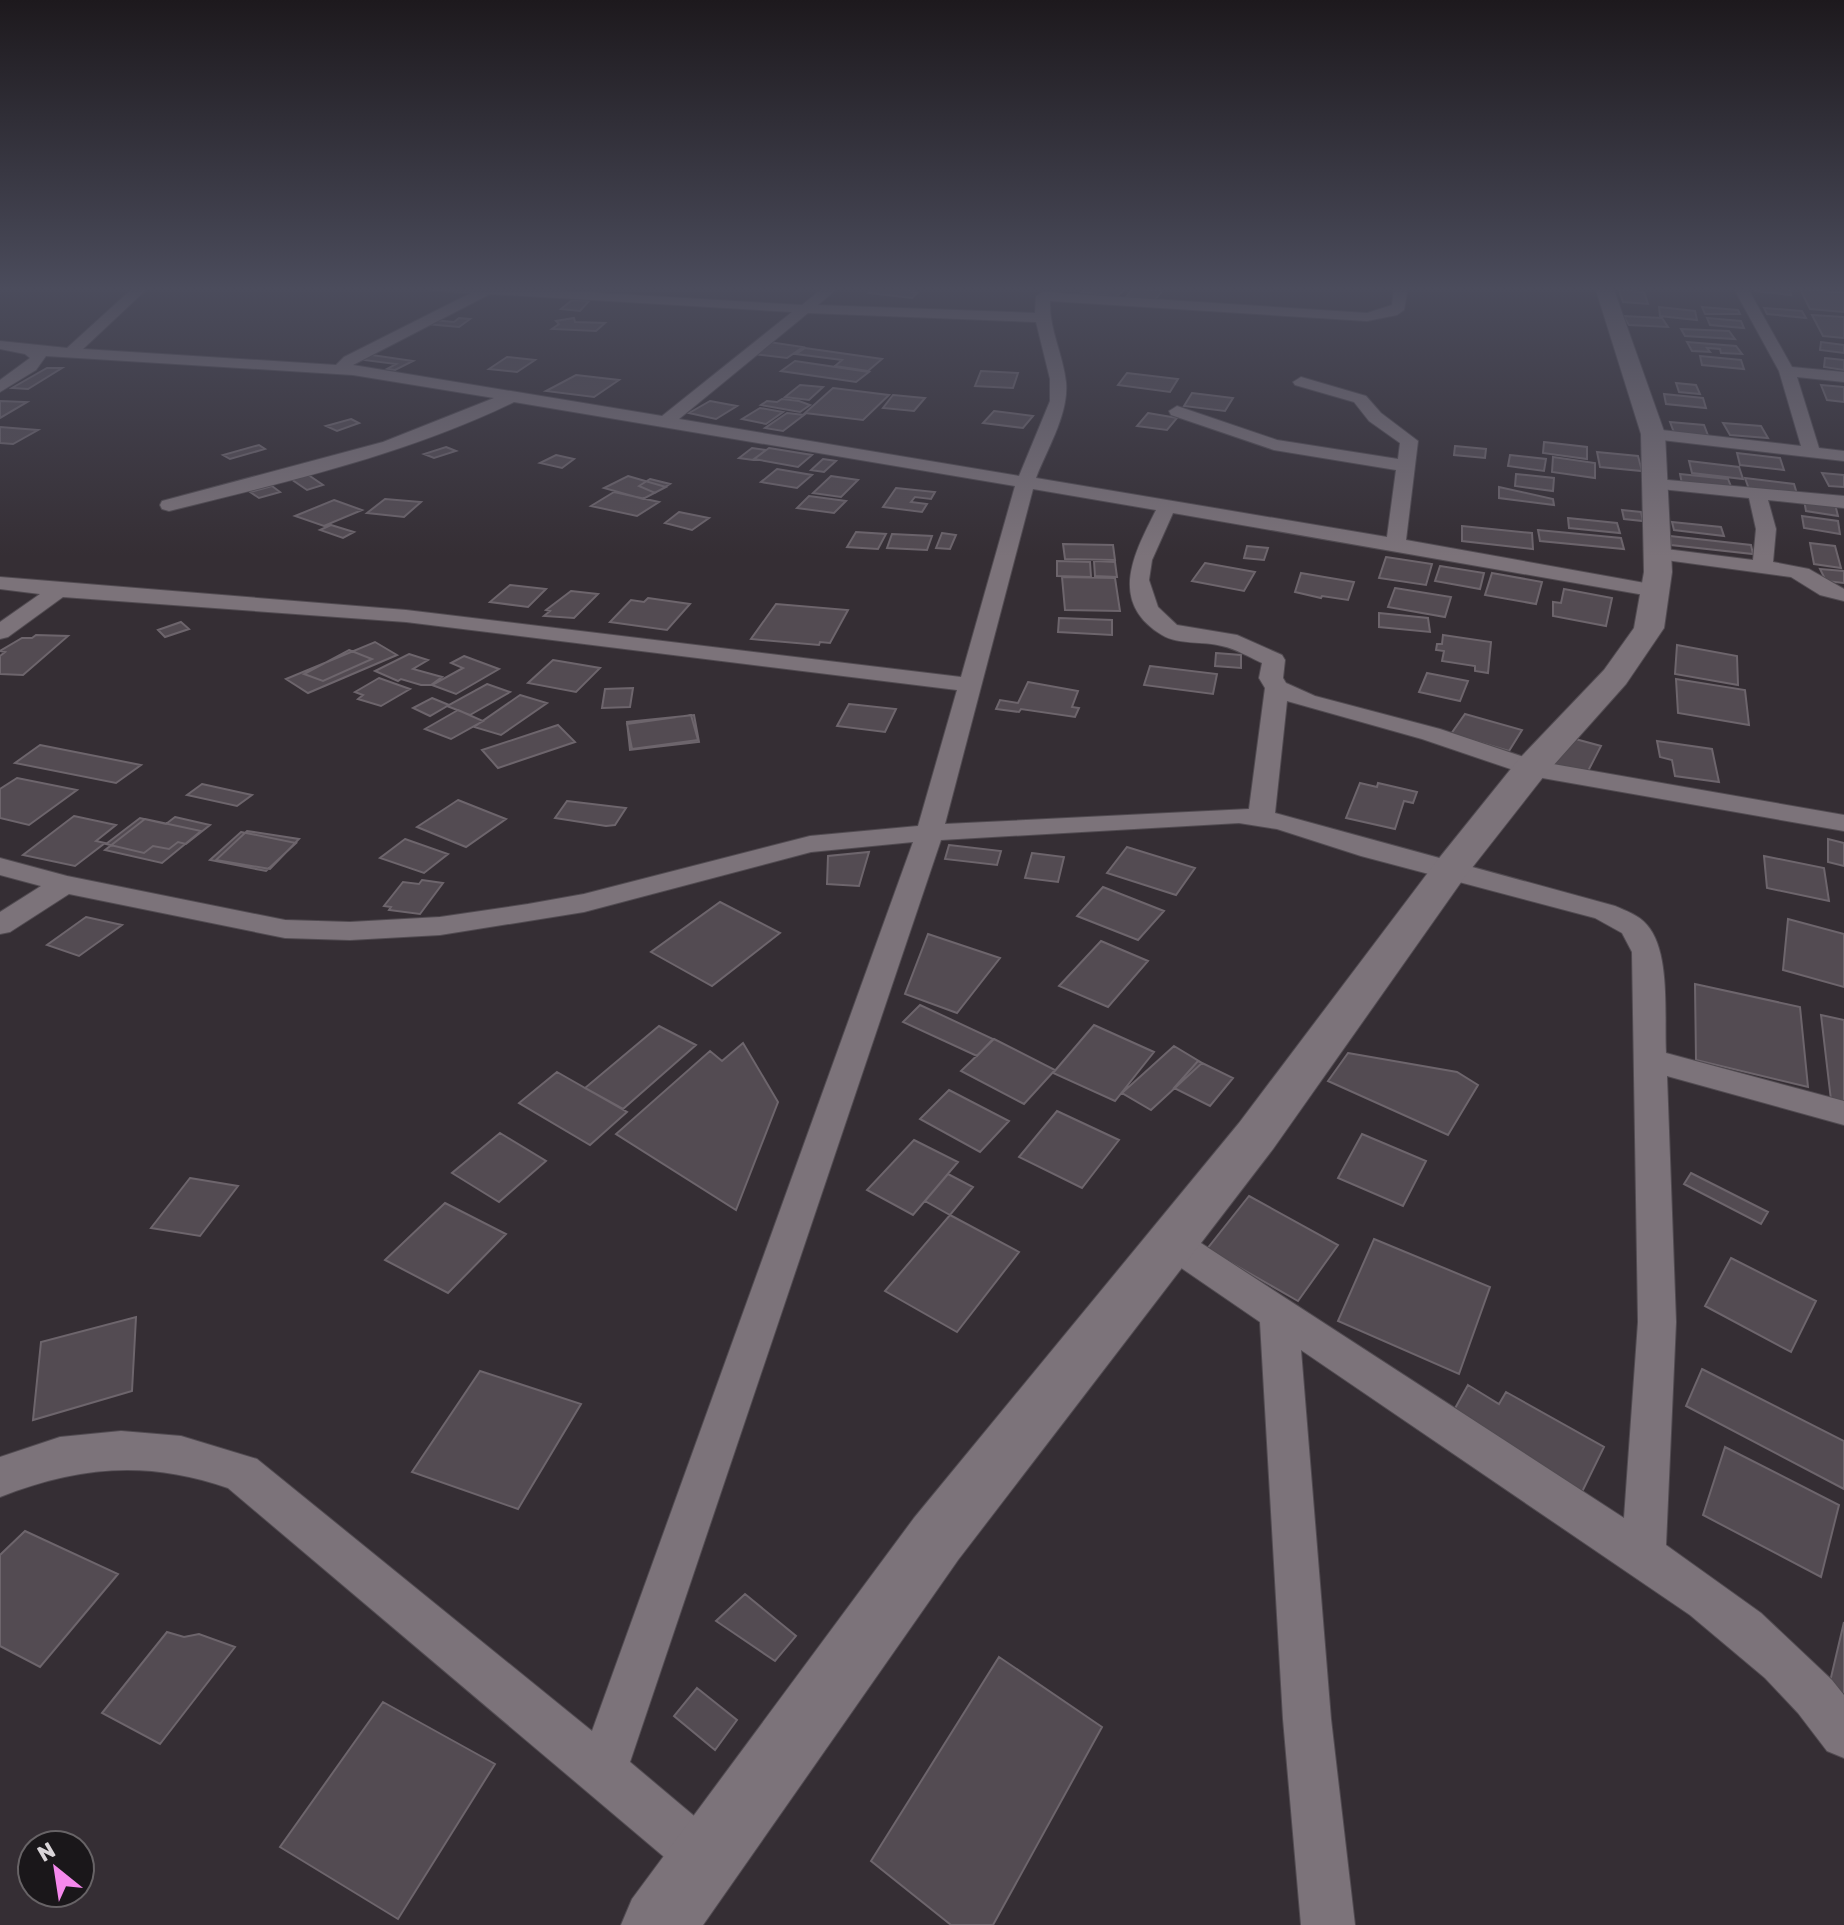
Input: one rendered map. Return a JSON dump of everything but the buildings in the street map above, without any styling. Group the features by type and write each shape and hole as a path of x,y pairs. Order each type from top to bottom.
{"street":[{"path":"387,377 1396,544 1657,572 1762,567 1803,573 1823,590 1844,595"},
{"path":"665,422 721,377"},
{"path":"602,1771 929,835 1025,483 1058,401 1058,377"},
{"path":"658,1925 936,1539 1256,1136 1450,870 1531,768 1615,677 1636,649 1649,628 1657,572 1657,484 1653,434 1634,377"},
{"path":"1789,377 1812,453"},
{"path":"1301,382 1349,394 1365,402 1375,417 1409,441 1396,544"},
{"path":"169,505 363,452 452,423 512,396"},
{"path":"1177,411 1274,445 1407,466"},
{"path":"1653,434 1844,456"},
{"path":"1657,484 1844,502"},
{"path":"1757,494 1766,529 1762,567"},
{"path":"1166,508 1142,560 1139,580 1142,599 1149,611 1170,631 1229,640 1274,660 1271,678 1277,688 1307,701 1431,734 1531,768 1844,823"},
{"path":"0,583 406,616 971,685"},
{"path":"0,632 59,590"},
{"path":"1261,817 1277,688"},
{"path":"0,866 64,884 285,929 350,931 440,926 584,903 810,844 1239,815 1261,817 1605,912 1635,927 1644,938 1647,952 1657,1322 1643,1557"},
{"path":"0,925 64,884"},
{"path":"1651,1060 1844,1113"},
{"path":"1171,1242 1643,1557 1730,1619 1778,1658 1826,1708 1844,1734"},
{"path":"1279,1314 1307,1719 1328,1925"},
{"path":"0,1477 20,1468 85,1452 122,1448 160,1450 203,1458 242,1473 707,1860"}]}
